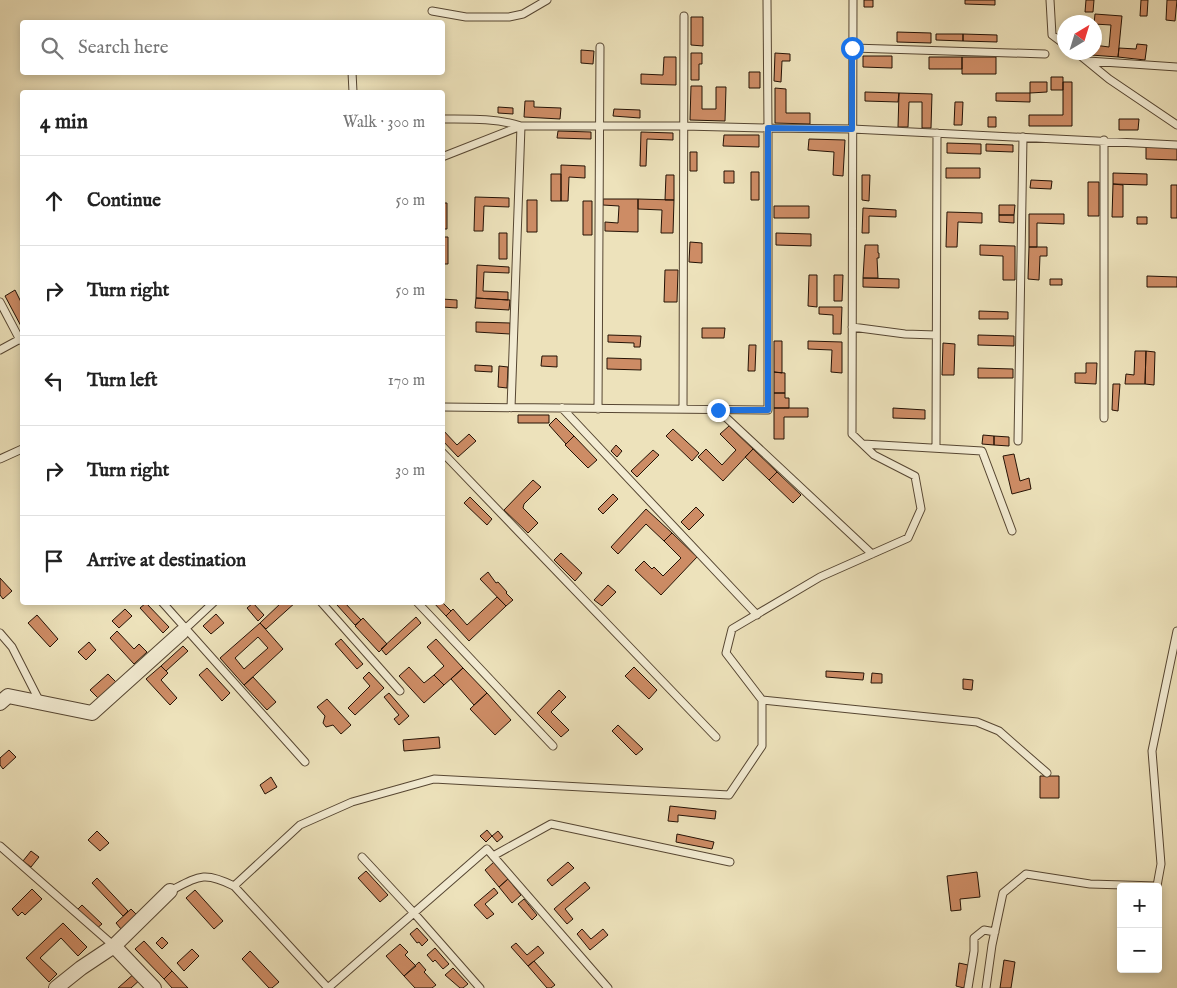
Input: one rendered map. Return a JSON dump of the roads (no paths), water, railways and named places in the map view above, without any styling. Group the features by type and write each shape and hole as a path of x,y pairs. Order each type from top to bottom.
{"street":[{"path":"0,703 8,696 92,713 184,630"},
{"path":"56,988 81,968 114,946 170,891"},
{"path":"114,946 154,988"}],"lane":[{"path":"432,11 466,17 509,17 523,14 547,0"},
{"path":"445,407 768,410 766,0"},
{"path":"234,886 300,825 352,802 434,779 729,794 762,746 762,700 726,653 732,629 820,577 908,538 921,509 915,476 874,454 852,434 853,0"},
{"path":"1050,0 1052,35 1057,39"},
{"path":"683,409 684,16"},
{"path":"598,409 600,48"},
{"path":"852,48 1045,54"},
{"path":"1088,61 1177,67"},
{"path":"1088,61 1109,79 1177,125"},
{"path":"352,75 353,90"},
{"path":"445,119 509,122 521,126 852,129 1177,145"},
{"path":"445,156 521,126"},
{"path":"511,408 521,126"},
{"path":"936,448 937,133"},
{"path":"1018,441 1024,137"},
{"path":"1104,140 1104,418"},
{"path":"0,302 20,337"},
{"path":"852,327 906,334 936,334"},
{"path":"0,350 20,340"},
{"path":"562,408 756,615"},
{"path":"718,410 872,554"},
{"path":"863,444 982,451 1012,531"},
{"path":"0,459 20,451"},
{"path":"445,455 716,737"},
{"path":"164,605 184,630 305,762"},
{"path":"184,630 211,605"},
{"path":"324,605 400,691"},
{"path":"420,605 553,746"},
{"path":"986,988 1003,893 1026,874 1090,884 1156,886 1161,864 1152,751 1177,631"},
{"path":"0,633 12,647 40,702"},
{"path":"762,700 978,722 999,731 1047,773"},
{"path":"493,856 551,824 730,862"},
{"path":"0,846 114,946"},
{"path":"170,891 198,876 216,877 234,886 328,988 487,849 608,988"},
{"path":"362,857 480,988"},
{"path":"968,988 974,951 974,938 984,930 995,932"}]}
